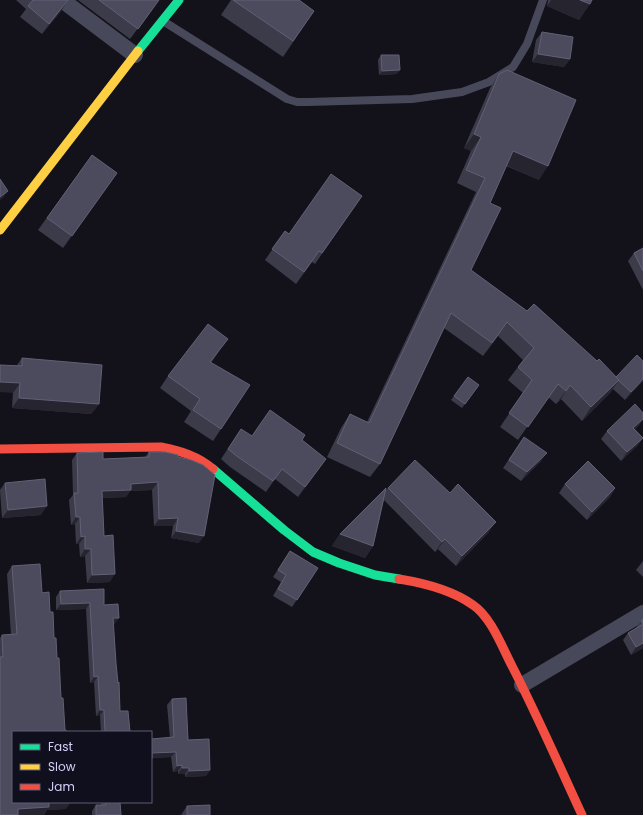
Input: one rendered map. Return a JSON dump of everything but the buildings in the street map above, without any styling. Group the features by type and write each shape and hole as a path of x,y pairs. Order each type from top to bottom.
{"street":[{"path":"62,0 135,55"},
{"path":"0,230 179,0"},
{"path":"0,449 104,446 161,447 182,451 206,462 284,530 313,552 339,563 376,575 417,582 451,592 474,605 485,616 496,634 535,712 582,815"},
{"path":"522,685 643,613"}],"lane":[{"path":"163,21 286,99 297,102 412,99 462,92 489,82 513,67 527,44 543,0"}],"traffic: fast":[{"path":"138,51 179,0"},
{"path":"213,469 284,530 313,552 339,563 375,575 399,579"}],"traffic: slow":[{"path":"0,230 138,51"}],"traffic: jam":[{"path":"0,449 161,447 189,455 207,464 213,469"},
{"path":"399,579 428,585 447,591 473,605 485,617 496,633 521,684 582,815"}]}
